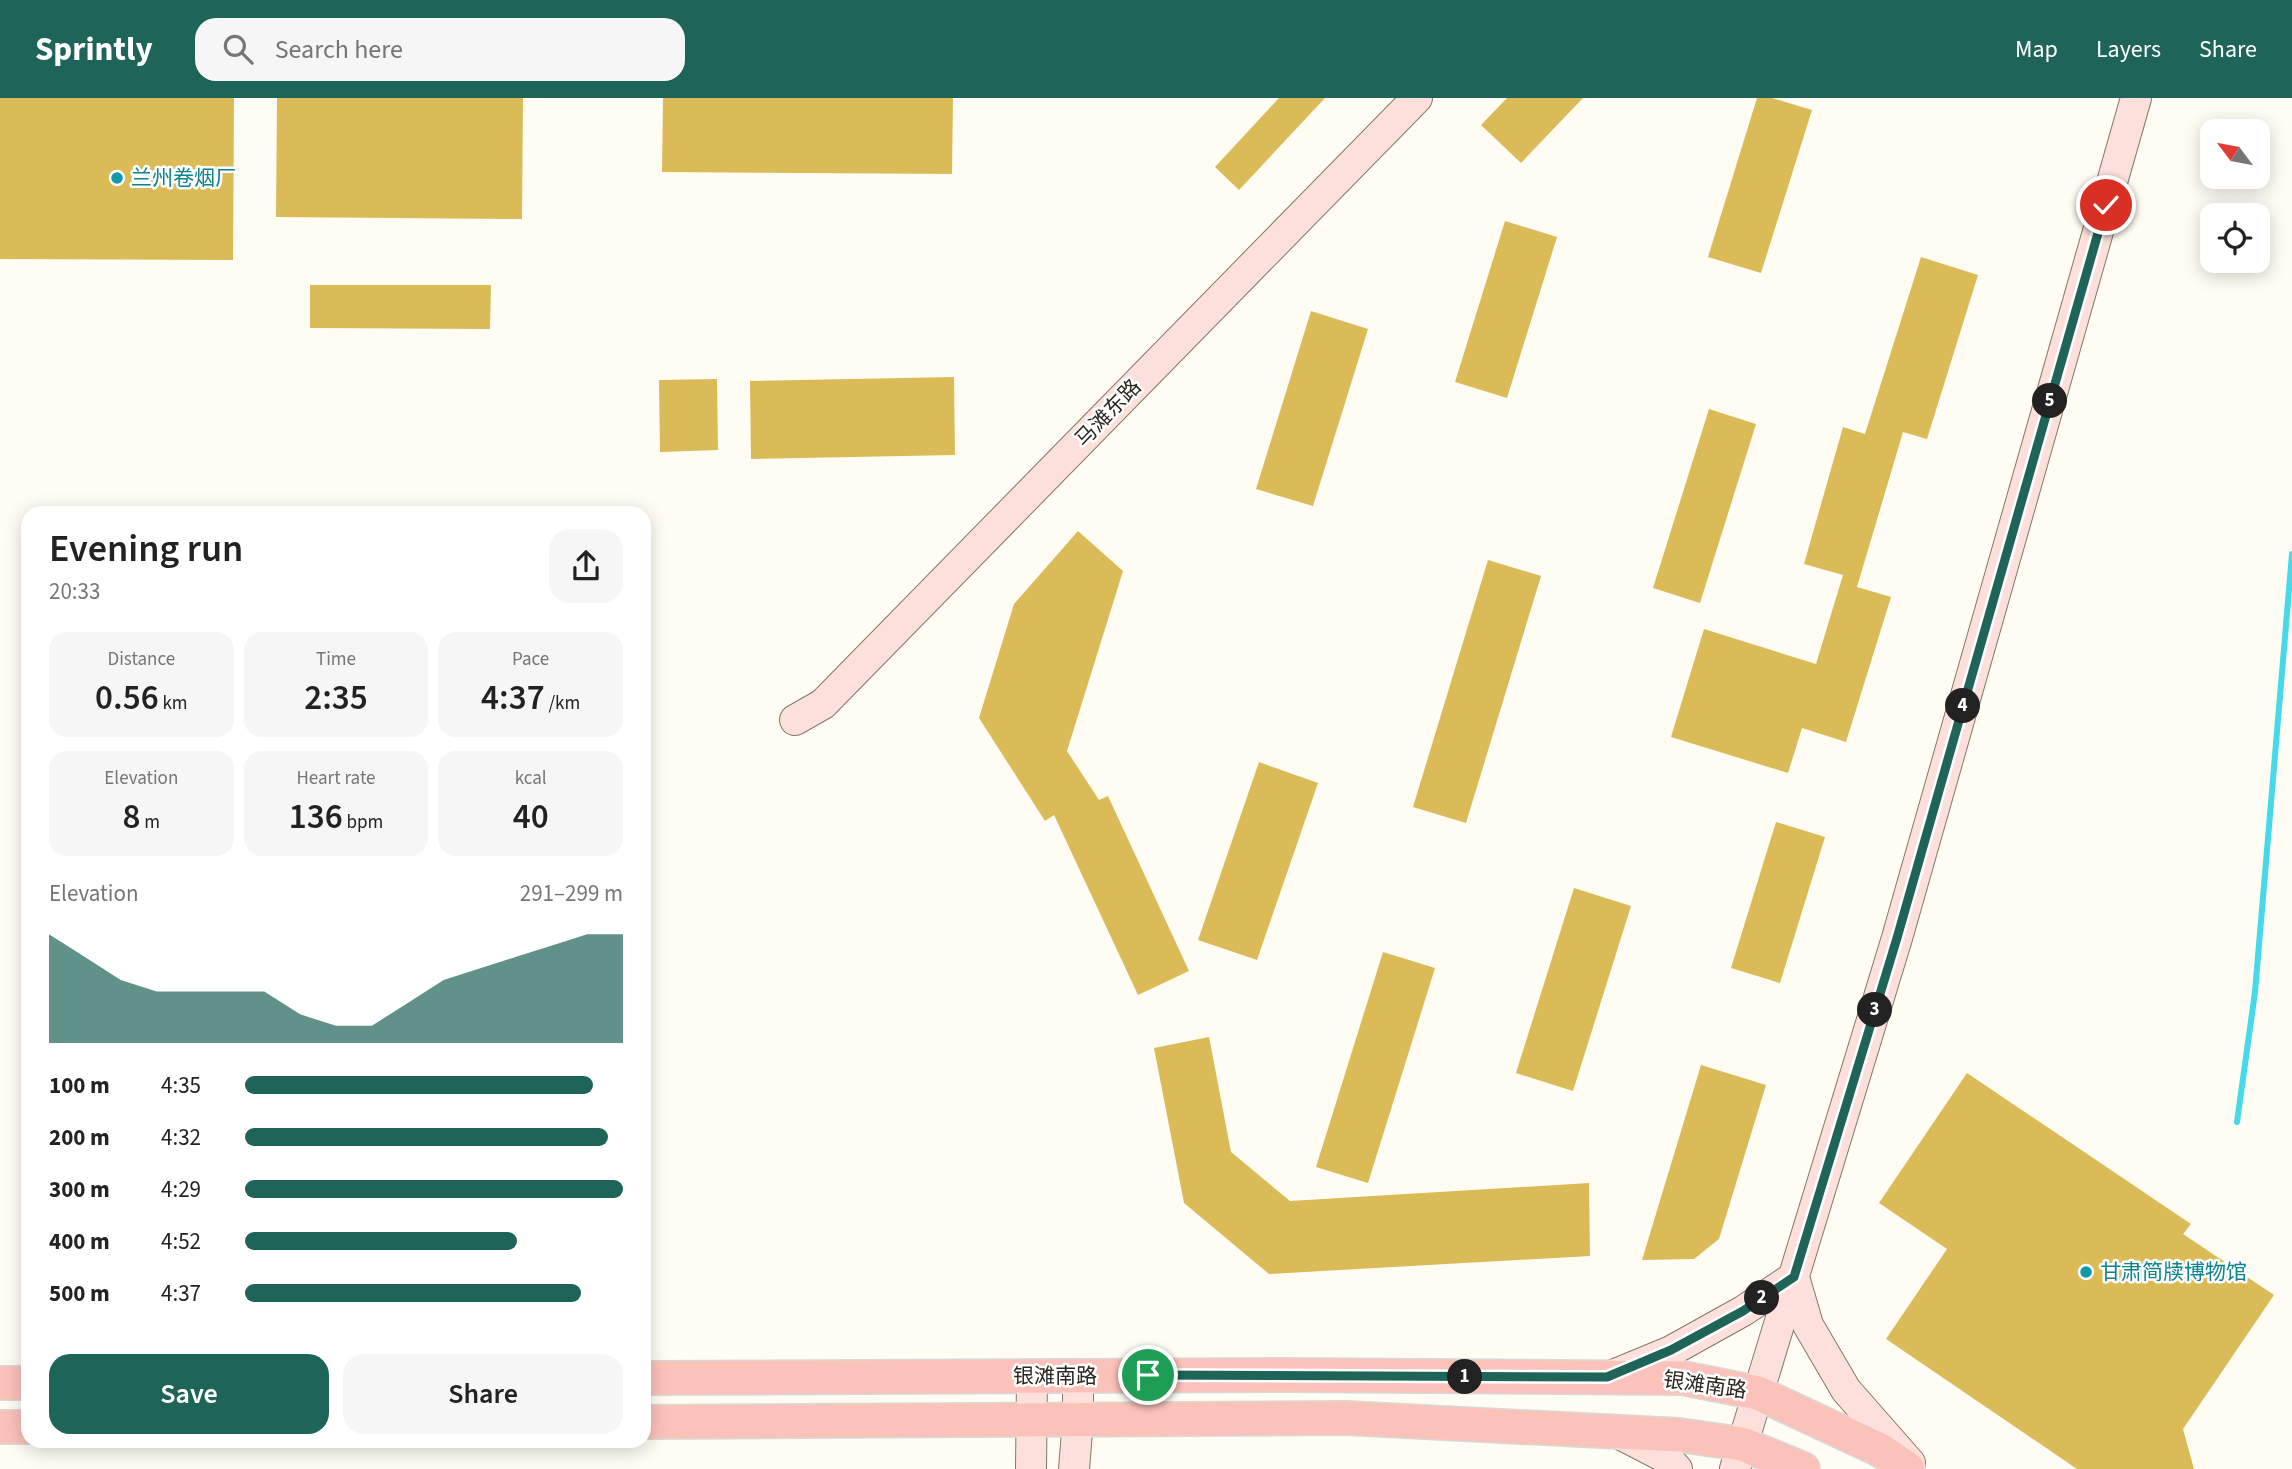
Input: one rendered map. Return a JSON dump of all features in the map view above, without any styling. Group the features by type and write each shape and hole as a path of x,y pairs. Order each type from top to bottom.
{"main road":[{"name":"马滩东路","path":"795,720 823,704 833,694 1416,98"},
{"path":"1738,1456 1897,938 2136,98"},
{"path":"1607,1377 1671,1350 1743,1311 1794,1277"},
{"path":"1794,1277 1808,1325 1846,1390 1914,1469"},
{"path":"1031,1469 1032,1376"},
{"path":"1074,1469 1078,1376"},
{"name":"银滩南路","path":"651,1378 1683,1378 1758,1393 1880,1450 1909,1469"},
{"path":"0,1383 21,1383"},
{"name":"银滩南路","path":"651,1422 1346,1418 1679,1435 1738,1456 1803,1469"},
{"path":"0,1427 21,1427"},
{"path":"1615,1432 1668,1459 1677,1469"}],"building":[{"name":"兰州卷烟厂","path":"0,98 234,98 233,260 0,259"},
{"path":"277,98 523,98 522,219 276,217"},
{"path":"663,98 953,98 952,174 662,172"},
{"path":"1279,98 1325,98 1239,190 1215,167"},
{"path":"1507,98 1583,98 1521,163 1481,125"},
{"path":"1757,98 1772,98 1812,110 1761,273 1708,257"},
{"path":"1505,221 1557,237 1507,398 1455,382"},
{"path":"1921,257 1978,275 1927,439 1903,432 1857,587 1891,597 1846,742 1802,728 1788,773 1671,737 1704,629 1816,664 1843,575 1804,564 1843,427 1865,434"},
{"path":"310,285 491,285 490,329 310,328"},
{"path":"1311,311 1368,329 1313,506 1256,489"},
{"path":"954,377 955,455 751,459 750,381"},
{"path":"717,379 718,450 660,452 659,380"},
{"path":"1709,409 1756,424 1700,603 1653,588"},
{"path":"1078,531 1123,571 1067,751 1099,800 1108,796 1189,971 1138,995 1054,815 1045,821 979,718 1014,604"},
{"path":"1488,560 1541,576 1466,823 1413,807"},
{"path":"1259,762 1318,783 1257,960 1198,940"},
{"path":"1776,822 1825,837 1780,983 1731,968"},
{"path":"1574,888 1631,906 1573,1091 1516,1073"},
{"path":"1383,952 1435,968 1368,1183 1316,1167"},
{"path":"1209,1037 1231,1152 1290,1201 1589,1183 1590,1256 1269,1274 1184,1203 1154,1048"},
{"path":"1701,1065 1766,1085 1719,1239 1694,1259 1642,1260"},
{"name":"甘肃简牍博物馆","path":"1967,1073 2191,1224 2183,1234 2274,1295 2183,1429 2194,1469 2077,1469 1886,1339 1947,1249 1879,1203"}],"waterway":[{"path":"2237,1122 2255,992 2292,554"}],"place":[{"name":"兰州卷烟厂","path":"117,178"},
{"name":"甘肃简牍博物馆","path":"2086,1272"}],"route":[{"path":"1148,1375 1607,1377 1671,1350 1743,1311 1794,1277 1897,938 2106,205"}]}
